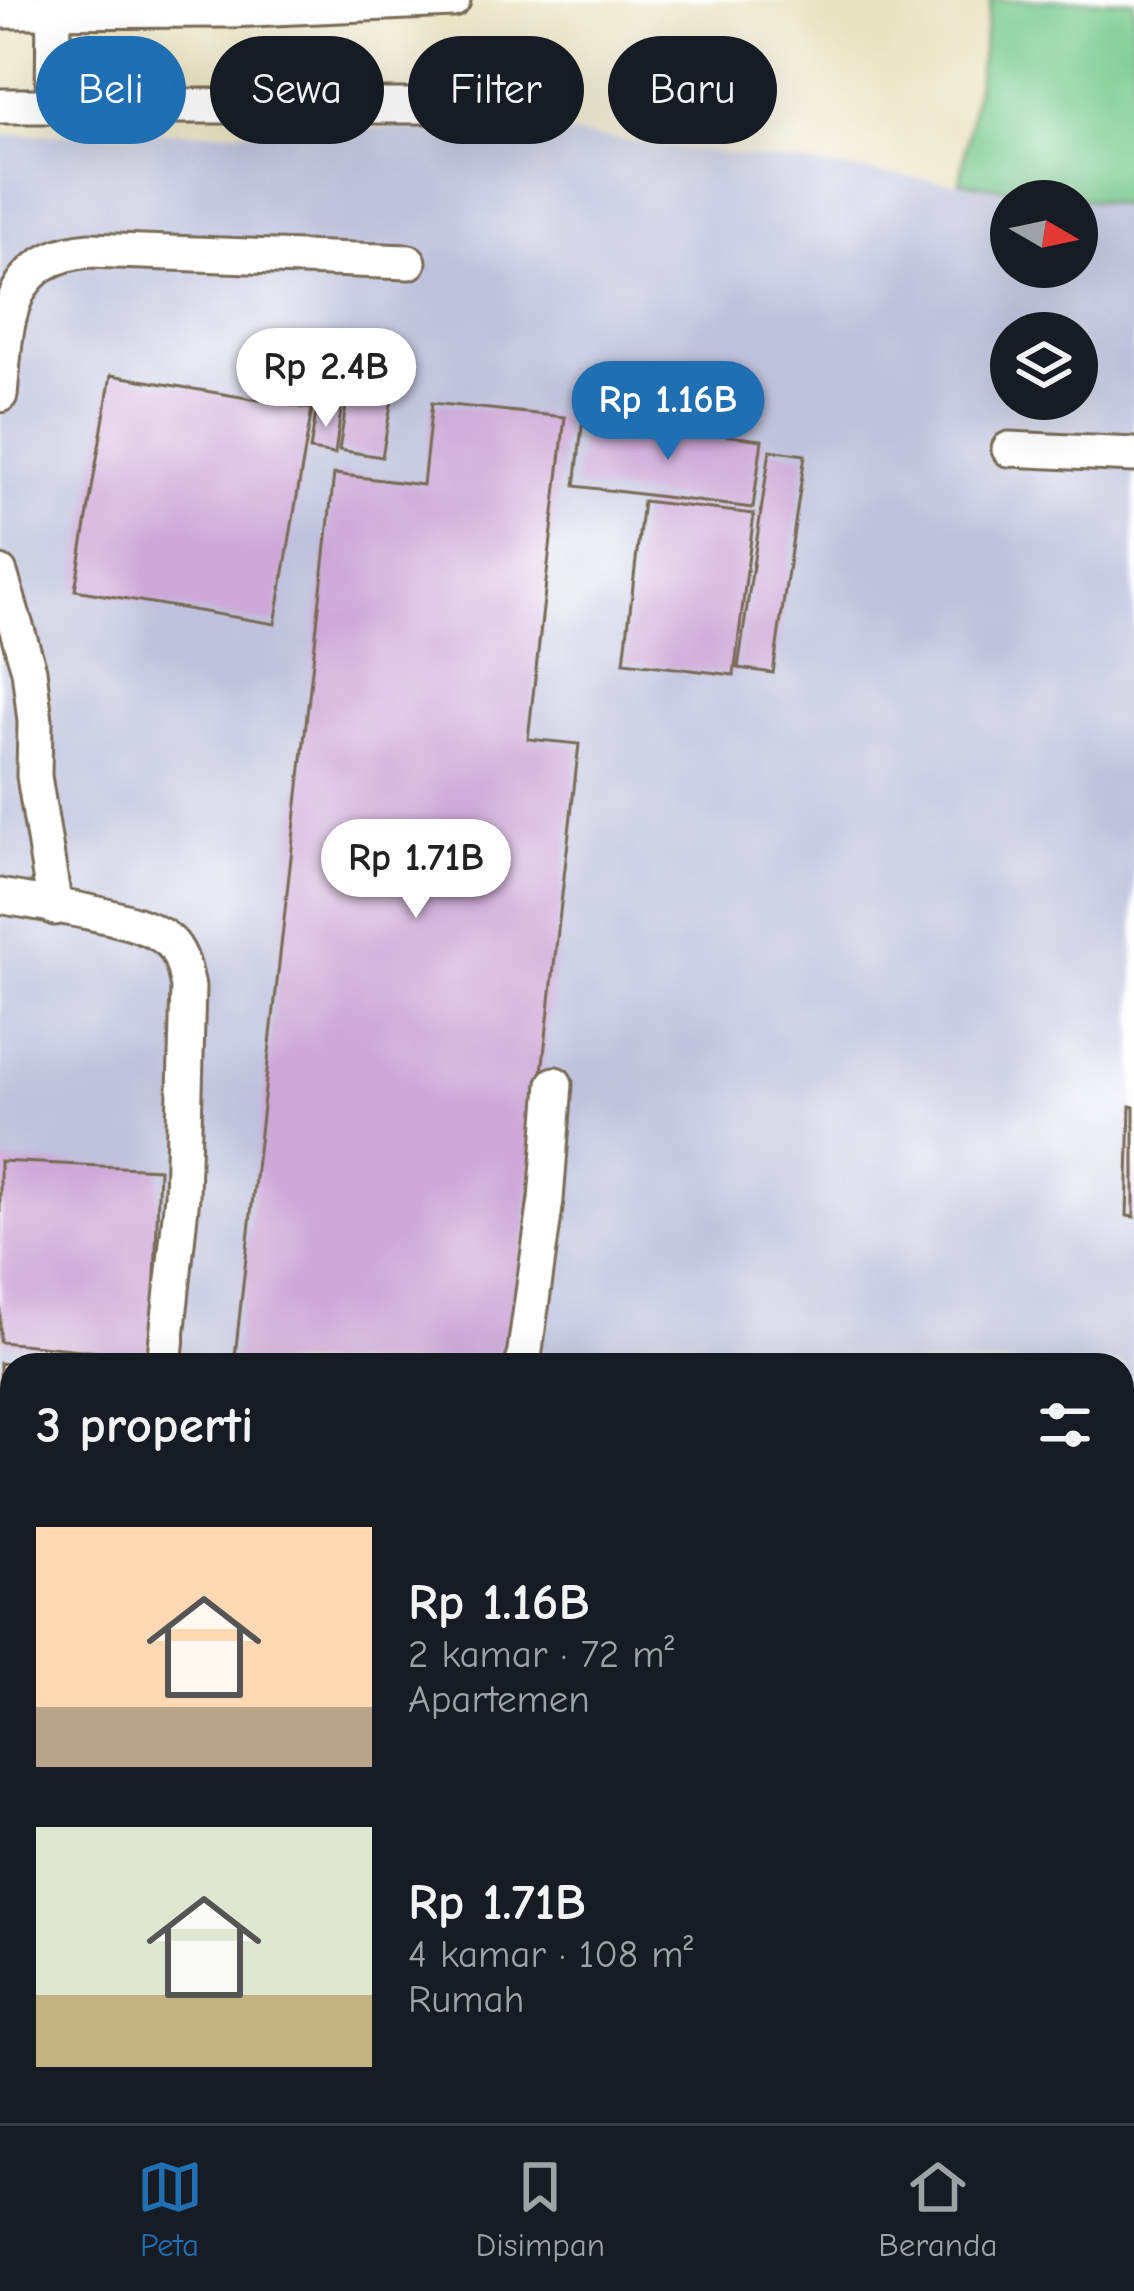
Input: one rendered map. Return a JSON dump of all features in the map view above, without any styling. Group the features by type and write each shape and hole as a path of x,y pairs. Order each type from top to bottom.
{"street":[{"path":"0,11 54,6 453,0"},
{"path":"54,6 54,36"},
{"path":"0,106 36,106"},
{"path":"186,106 408,106"},
{"path":"0,395 9,309 40,264 64,253 90,250 409,262"},
{"path":"1010,449 1134,454"},
{"path":"0,574 29,670 34,776 55,908"},
{"path":"0,896 128,920 170,940 183,963 188,987 182,1196 165,1353"},
{"path":"526,1353 546,1200 555,1084"}],"shaded area":[{"path":"384,128 408,128 408,144 584,144 584,135 608,139 608,144 650,144 990,188 990,288 1098,288 1098,201 1134,206 1134,1353 0,1353 0,135 36,134 36,144 186,144 186,132 210,131 210,144 384,144"}],"green space":[{"path":"991,0 1134,0 1134,206 1098,201 1098,180 990,180 990,186 960,182"}],"building":[{"path":"351,374 395,381 382,457 339,450"},
{"path":"111,375 312,409 275,624 75,590"},
{"path":"432,403 565,417 528,739 579,744 510,1353 235,1353 334,474 423,485"},
{"path":"317,406 341,410 335,454 310,450"},
{"path":"583,418 762,440 753,508 575,486"},
{"path":"770,450 805,455 773,673 738,668"},
{"path":"643,501 754,514 734,675 624,662"},
{"path":"1130,1106 1134,1107 1134,1217 1127,1216"},
{"path":"0,1161 159,1169 152,1353 0,1342"}]}
